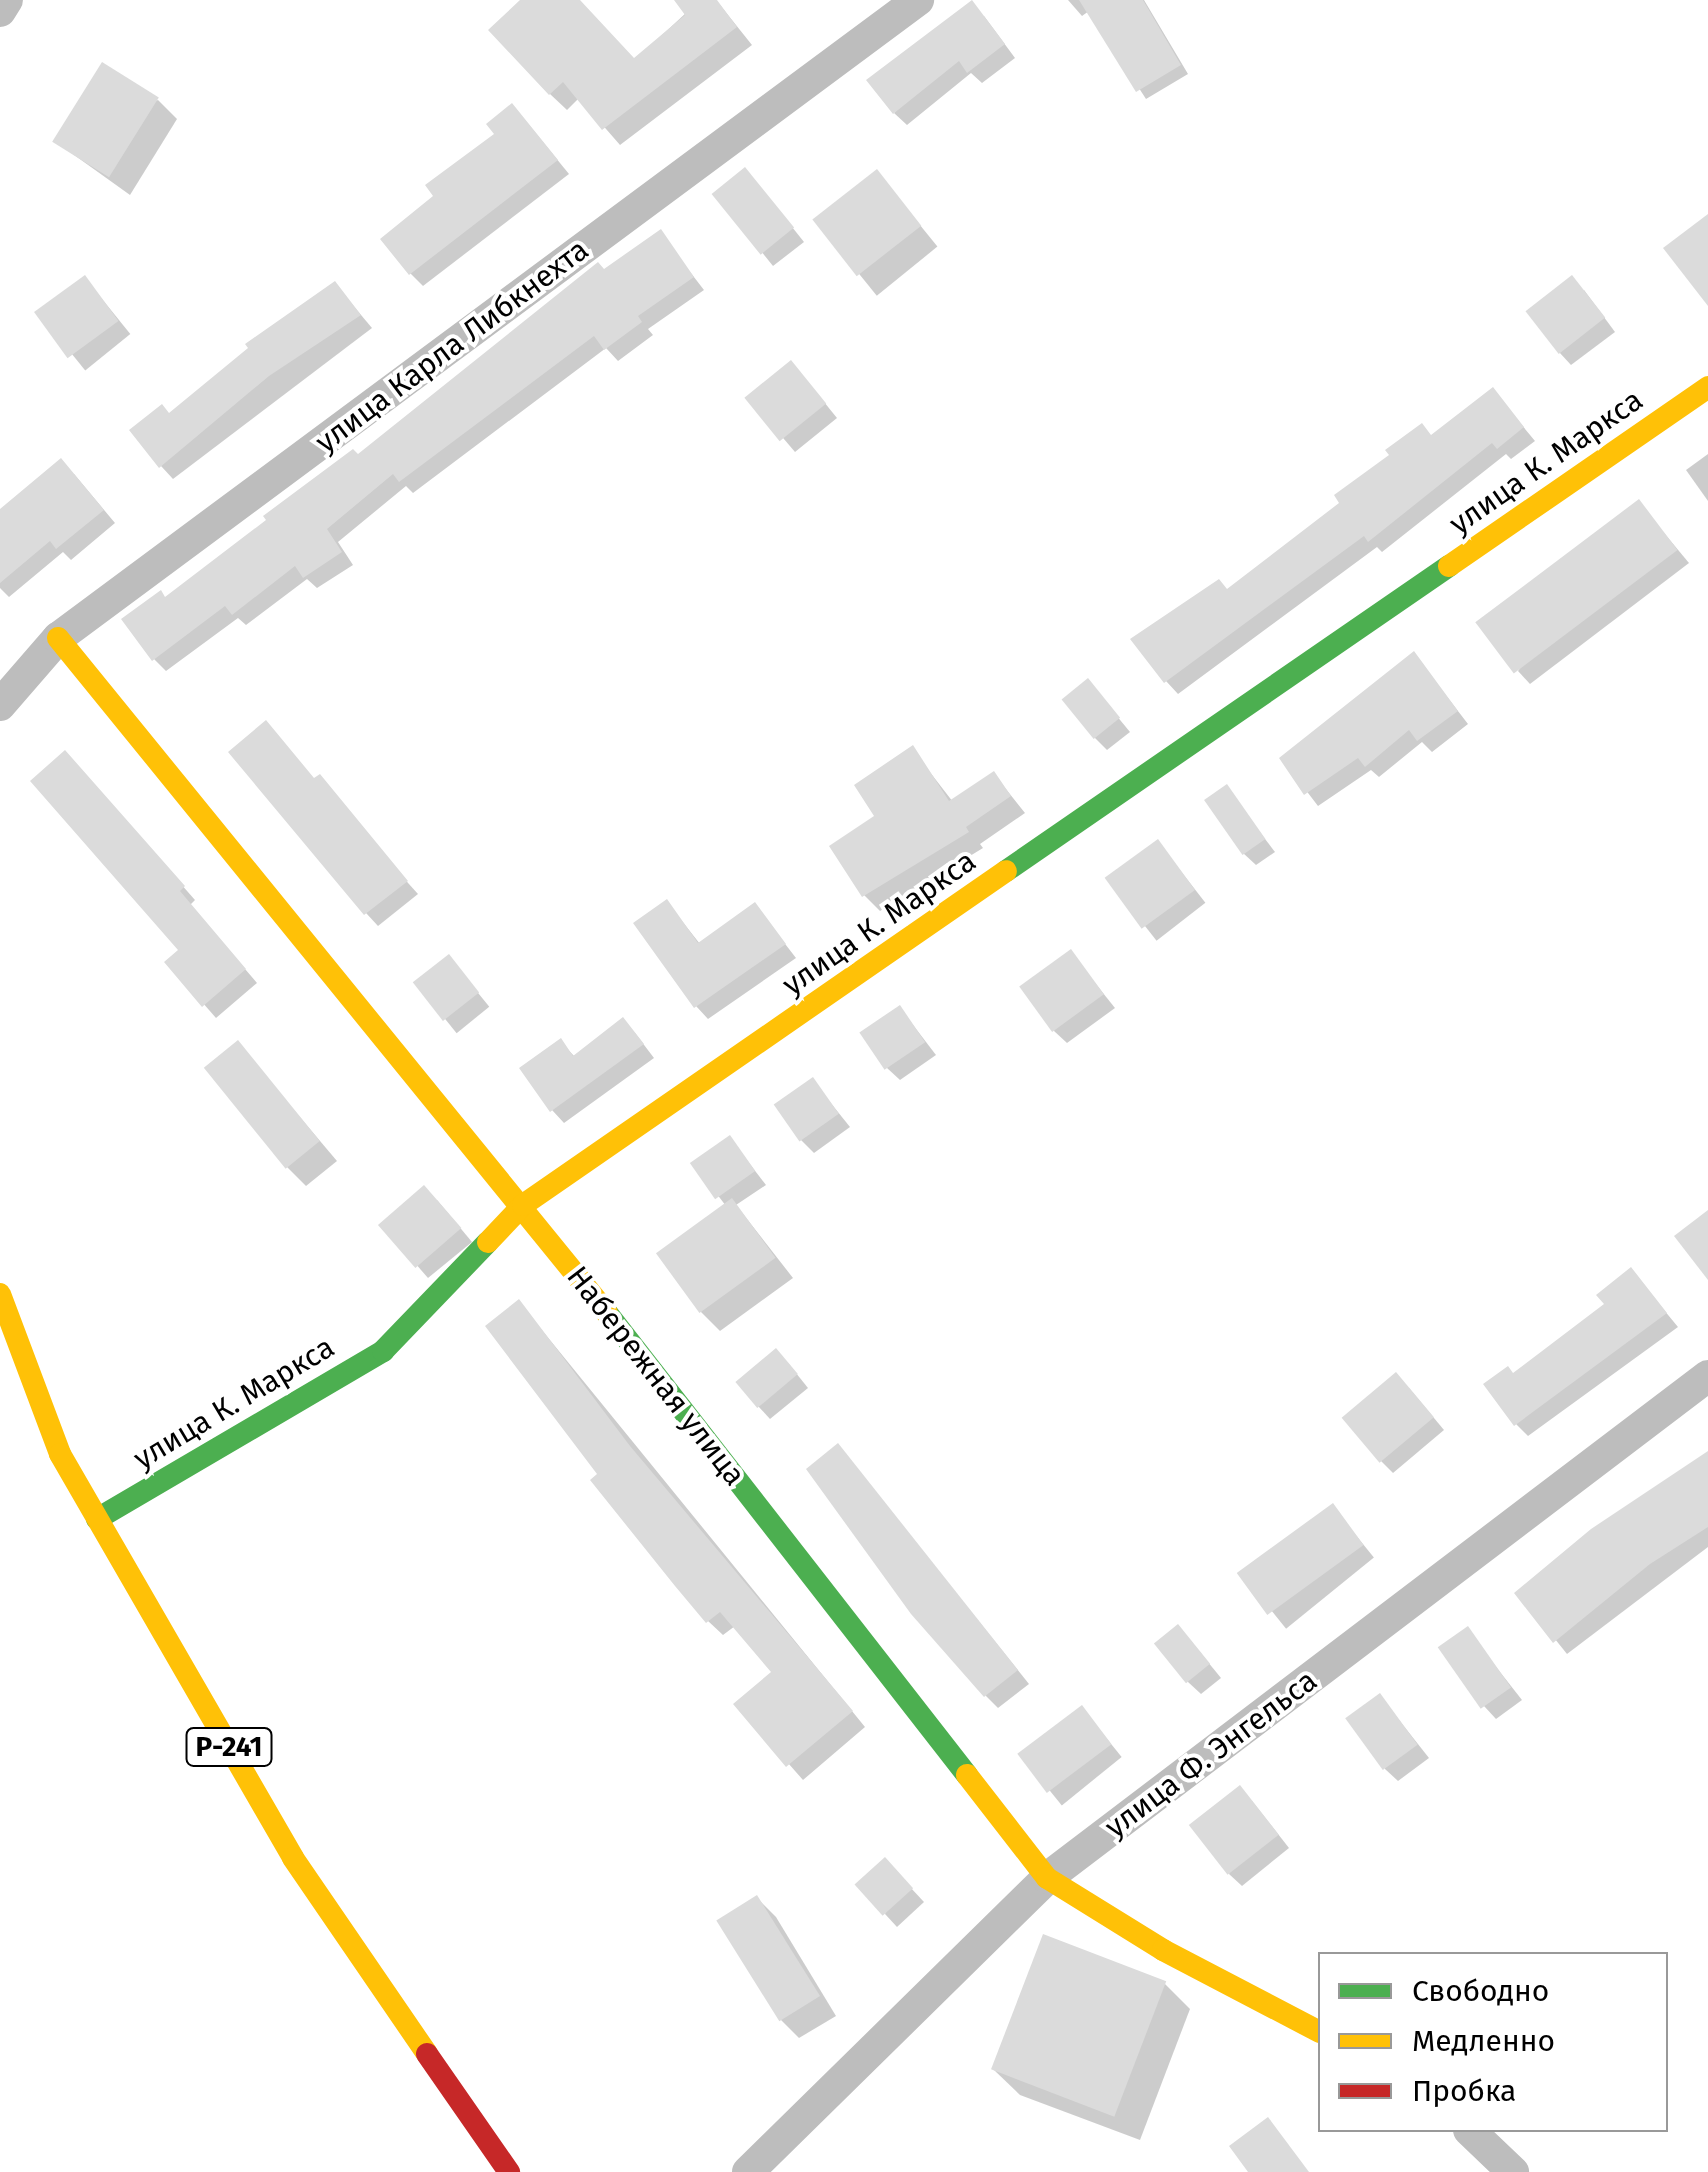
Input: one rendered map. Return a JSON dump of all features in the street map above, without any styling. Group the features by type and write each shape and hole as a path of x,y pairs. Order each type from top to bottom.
{"main road":[{"name":"улица К. Маркса","path":"98,1519 382,1350 523,1206 1708,387"},
{"name":"Набережная улица","path":"58,638 523,1206 1047,1878 1163,1950 1318,2031"},
{"name":"Р-241","path":"0,1294 60,1454 293,1858 509,2172"}],"street":[{"path":"0,11 7,0"},
{"name":"улица Карла Либкнехта","path":"0,706 58,638 918,0"},
{"name":"улица Ф. Энгельса","path":"748,2172 1047,1878 1708,1376"},
{"path":"1470,2132 1513,2172"}],"building":[{"path":"520,0 580,0 634,58 685,15 674,0 717,0 737,27 602,130 563,82 549,95 488,30"},
{"path":"972,0 1005,44 967,73 959,61 893,114 866,80"},
{"path":"1079,0 1143,0 1181,65 1136,92"},
{"path":"102,62 159,98 109,177 52,142"},
{"path":"512,103 558,160 409,275 380,239 433,196 425,185 494,134 486,124"},
{"path":"745,167 794,228 761,255 712,194"},
{"path":"877,169 921,226 857,276 812,219"},
{"path":"1708,214 1708,306 1663,248"},
{"path":"661,229 694,277 638,316 642,322 604,350 594,336 399,482 393,474 327,529 342,552 303,578 295,566 232,615 225,606 152,661 121,619 161,590 165,597 266,520 263,516 353,449 358,454 598,262 604,269"},
{"path":"85,275 119,321 68,358 34,312"},
{"path":"1572,275 1605,318 1559,354 1526,311"},
{"path":"335,281 361,315 269,376 159,468 129,430 162,404 169,413 248,348 245,344"},
{"path":"791,360 826,404 780,441 744,398"},
{"path":"1493,387 1524,427 1497,449 1492,443 1368,542 1364,536 1164,683 1130,639 1219,579 1227,589 1339,503 1334,495 1389,455 1385,450 1422,423 1431,435"},
{"path":"61,458 104,510 56,549 50,541 0,583 0,509"},
{"path":"1639,499 1678,550 1514,673 1475,622"},
{"path":"1414,651 1458,711 1417,741 1409,730 1365,767 1358,758 1304,795 1279,758"},
{"path":"1088,678 1120,718 1094,739 1062,699"},
{"path":"266,720 314,778 320,774 408,881 364,915 228,752"},
{"path":"913,745 949,801 994,771 1011,796 966,827 969,832 862,897 829,846 874,816 854,785"},
{"path":"65,750 185,886 180,891 246,969 202,1007 164,962 178,950 30,781"},
{"path":"1227,784 1265,839 1242,855 1204,800"},
{"path":"1158,839 1195,890 1142,929 1105,878"},
{"path":"667,899 698,943 755,902 786,944 694,1008 633,923"},
{"path":"1071,949 1104,994 1052,1032 1019,987"},
{"path":"449,954 479,993 443,1021 413,982"},
{"path":"900,1005 925,1042 885,1070 859,1032"},
{"path":"623,1017 644,1044 550,1112 519,1068 561,1038 573,1056"},
{"path":"238,1040 320,1141 286,1169 204,1068"},
{"path":"813,1077 839,1114 799,1141 774,1105"},
{"path":"730,1135 755,1171 715,1199 690,1163"},
{"path":"424,1185 461,1228 415,1268 378,1225"},
{"path":"732,1198 775,1258 699,1313 656,1253"},
{"path":"1708,1210 1708,1280 1674,1236"},
{"path":"1631,1267 1667,1313 1514,1426 1483,1384 1508,1366 1513,1373 1604,1304 1596,1295"},
{"path":"519,1299 630,1446 853,1711 786,1767 733,1704 771,1672 720,1612 706,1623 675,1586 590,1480 597,1474 485,1326"},
{"path":"776,1348 798,1374 757,1408 735,1382"},
{"path":"1396,1372 1434,1417 1380,1463 1342,1418"},
{"path":"838,1443 1018,1670 984,1697 911,1614 806,1469"},
{"path":"1708,1451 1708,1527 1650,1564 1553,1643 1514,1593 1591,1529"},
{"path":"1333,1503 1364,1545 1267,1615 1237,1573"},
{"path":"1178,1624 1210,1664 1186,1683 1154,1644"},
{"path":"1468,1626 1511,1687 1481,1709 1438,1647"},
{"path":"1380,1693 1418,1745 1383,1770 1345,1718"},
{"path":"1082,1705 1111,1744 1047,1793 1017,1754"},
{"path":"1240,1785 1279,1835 1228,1875 1189,1825"},
{"path":"885,1857 913,1888 883,1916 855,1884"},
{"path":"757,1895 820,1996 779,2021 716,1920"},
{"path":"1043,1934 1166,1981 1114,2117 991,2069"},
{"path":"1268,2117 1309,2172 1248,2172 1229,2146"}],"traffic: fast":[{"path":"1006,871 1449,566"},
{"path":"97,1519 383,1351 488,1242"},
{"path":"607,1313 967,1775"}],"traffic: slow":[{"path":"1449,566 1708,387"},
{"path":"58,638 607,1313"},
{"path":"488,1242 523,1205 1006,871"},
{"path":"0,1294 60,1454 293,1858 427,2054"},
{"path":"967,1775 1047,1878 1163,1950 1318,2031"}],"traffic: jam":[{"path":"427,2054 509,2172"}]}
